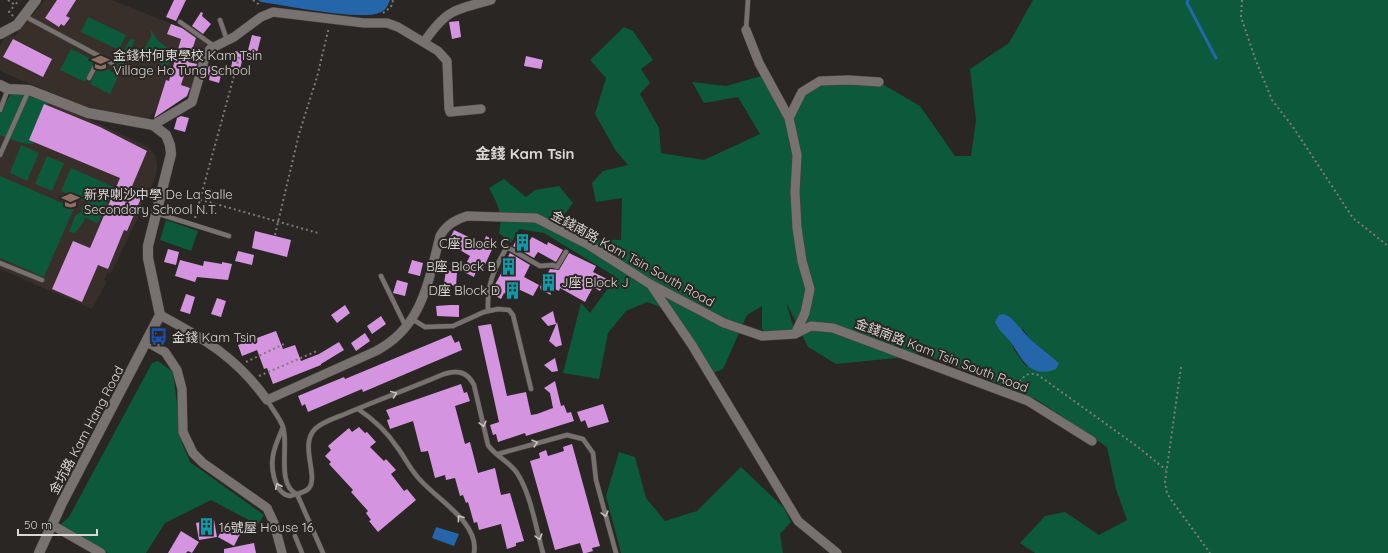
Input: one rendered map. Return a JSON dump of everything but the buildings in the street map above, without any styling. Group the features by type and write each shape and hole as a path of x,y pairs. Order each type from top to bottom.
{"street":[{"path":"0,34 17,25 36,0"},
{"path":"424,42 443,18 461,4 491,0"},
{"path":"153,125 192,102 206,54 214,46 227,40 261,17 273,12 392,24 438,51 447,61 448,109 450,112 481,109"},
{"path":"746,30 759,63 789,118 797,156 795,192 797,228 802,261 810,289 805,313 795,334"},
{"path":"789,118 802,92 820,81 848,80 879,82"},
{"path":"4,87 29,90 88,113 153,125 166,135 170,145 171,154 150,232 148,258 160,314 210,342 238,365 267,400"},
{"name":"金錢南路 Kam Tsin South Road","path":"267,400 376,351 389,344 400,335 421,303 444,230 457,219 467,216 536,218 587,244 650,284 724,323 762,336 795,334 811,326 833,328 1034,404 1092,442"},
{"path":"650,284 692,345 798,521 837,553"},
{"name":"金坑路 Kam Hang Road","path":"39,553 160,314"},
{"path":"147,342 165,352 177,370 182,389 183,432 193,453 203,463 268,508 274,523 282,553"},
{"path":"52,525 101,553"}],"lane":[{"path":"746,30 748,0"},
{"path":"25,15 112,63"},
{"path":"220,20 227,40"},
{"path":"180,22 214,46"},
{"path":"89,78 100,57"},
{"path":"0,110 4,87"},
{"path":"0,155 29,90"},
{"path":"156,213 229,236"},
{"path":"488,311 488,296 491,276 507,247 540,266 553,265 557,267 566,252"},
{"path":"0,263 42,280"},
{"path":"381,276 409,323 425,327 453,326 488,311 498,309 511,312 531,389"},
{"path":"283,427 274,451 273,462 276,485 284,495 290,496 305,491 310,487 312,481 308,446 310,436 315,429 358,409 457,371 470,377 474,385 488,445 511,465 521,480 543,553"},
{"path":"267,400 283,427 287,481 291,490 297,494 323,553"},
{"path":"358,409 389,437 424,485 454,510 473,538 475,544 474,553"},
{"path":"498,454 567,434 583,439 593,453 596,480 616,553"},
{"path":"295,536 302,553"}],"path":[{"path":"8,0 15,5"},
{"path":"10,11 19,0"},
{"path":"1242,0 1241,17 1256,62 1272,100 1293,127 1353,218 1388,246"},
{"path":"275,235 299,134 317,77 332,18"},
{"path":"193,225 240,54"},
{"path":"161,193 177,193 318,233"},
{"path":"245,362 286,343"},
{"path":"257,376 317,351"},
{"path":"1181,367 1165,482 1167,493 1172,501 1210,553"},
{"path":"1012,395 1027,374 1032,373 1038,375 1138,447 1166,470"}],"shaded area":[{"name":"金錢村何東學校 Kam Tsin Village Ho Tung School","path":"45,0 112,0 184,29 198,37 206,43 192,89 166,80 156,109 149,118 142,121 90,109 4,73 0,70 0,46 7,33 14,37"},
{"name":"新界喇沙中學 De La Salle Secondary School N.T.","path":"16,93 25,97 45,99 147,146 155,155 157,165 156,175 148,195 146,194 141,206 143,207 111,273 108,272 104,280 107,281 92,309 0,269 0,130"}],"green space":[{"path":"1033,0 1388,0 1388,553 1035,553 1020,543 1045,516 1065,512 1099,535 1127,520 1116,489 1107,447 1036,399 920,353 896,358 836,364 808,347 786,302 794,329 767,335 762,329 762,306 747,315 723,369 713,373 668,310 647,302 626,311 608,333 599,379 563,373 581,303 590,313 616,277 544,233 519,229 511,243 499,233 499,210 489,188 504,179 526,197 535,190 559,186 573,203 558,223 586,239 621,240 622,198 596,202 592,183 603,171 628,165 616,151 595,114 606,78 590,60 624,27 633,31 653,60 641,69 650,83 640,94 659,128 661,153 704,160 760,134 738,97 704,103 692,82 726,86 765,75 789,118 813,85 879,82 920,106 955,156 971,156 976,120 970,69 1009,43","holes":["1023,329 1030,339 1059,363 1026,366 1014,350 1012,344"]},
{"path":"88,17 126,35 119,50 81,32"},
{"path":"151,30 158,40 170,51 171,59 166,67 160,65 162,58 144,50 151,37"},
{"path":"130,39 135,40 110,94 90,84 101,61 113,73"},
{"path":"71,49 96,61 85,82 60,70"},
{"path":"16,93 50,102 45,106 34,135 34,144 21,143 0,135 0,114 10,95"},
{"path":"21,145 39,153 27,181 10,173"},
{"path":"47,156 64,163 52,191 35,184"},
{"path":"71,168 114,187 104,210 61,191"},
{"path":"0,176 74,208 44,277 0,258"},
{"path":"82,206 100,210 102,216 97,223 84,217 85,220 75,233 69,232 75,216 81,212"},
{"path":"166,220 198,231 191,251 160,240"},
{"path":"158,361 173,372 182,443 190,462 264,515 258,525 211,500 165,523 146,553 108,553 60,525 69,517 152,363"},
{"path":"619,452 635,457 646,498 665,521 697,511 741,467 784,508 791,522 780,534 783,553 621,553 606,496"}],"water":[{"path":"258,0 390,0 386,9 381,12 372,15 358,15 305,9 261,2"},
{"path":"1003,314 1010,317 1030,339 1059,363 1056,369 1040,372 1029,367 1024,362 995,322 999,315"},
{"path":"436,527 459,534 454,546 432,538"}],"waterway":[{"path":"1188,0 1187,3 1216,58"}],"place":[{"name":"金錢村何東學校 Kam Tsin Village Ho Tung School","path":"100,62"},
{"name":"新界喇沙中學 De La Salle Secondary School N.T.","path":"71,201"},
{"name":"C座 Block C","path":"522,243"},
{"name":"B座 Block B","path":"509,266"},
{"name":"J座 Block J","path":"548,282"},
{"name":"D座 Block D","path":"513,290"},
{"name":"金錢 Kam Tsin","path":"159,337"},
{"name":"16號屋 House 16","path":"206,527"}],"district":[{"name":"金錢 Kam Tsin","path":"525,154"}]}
